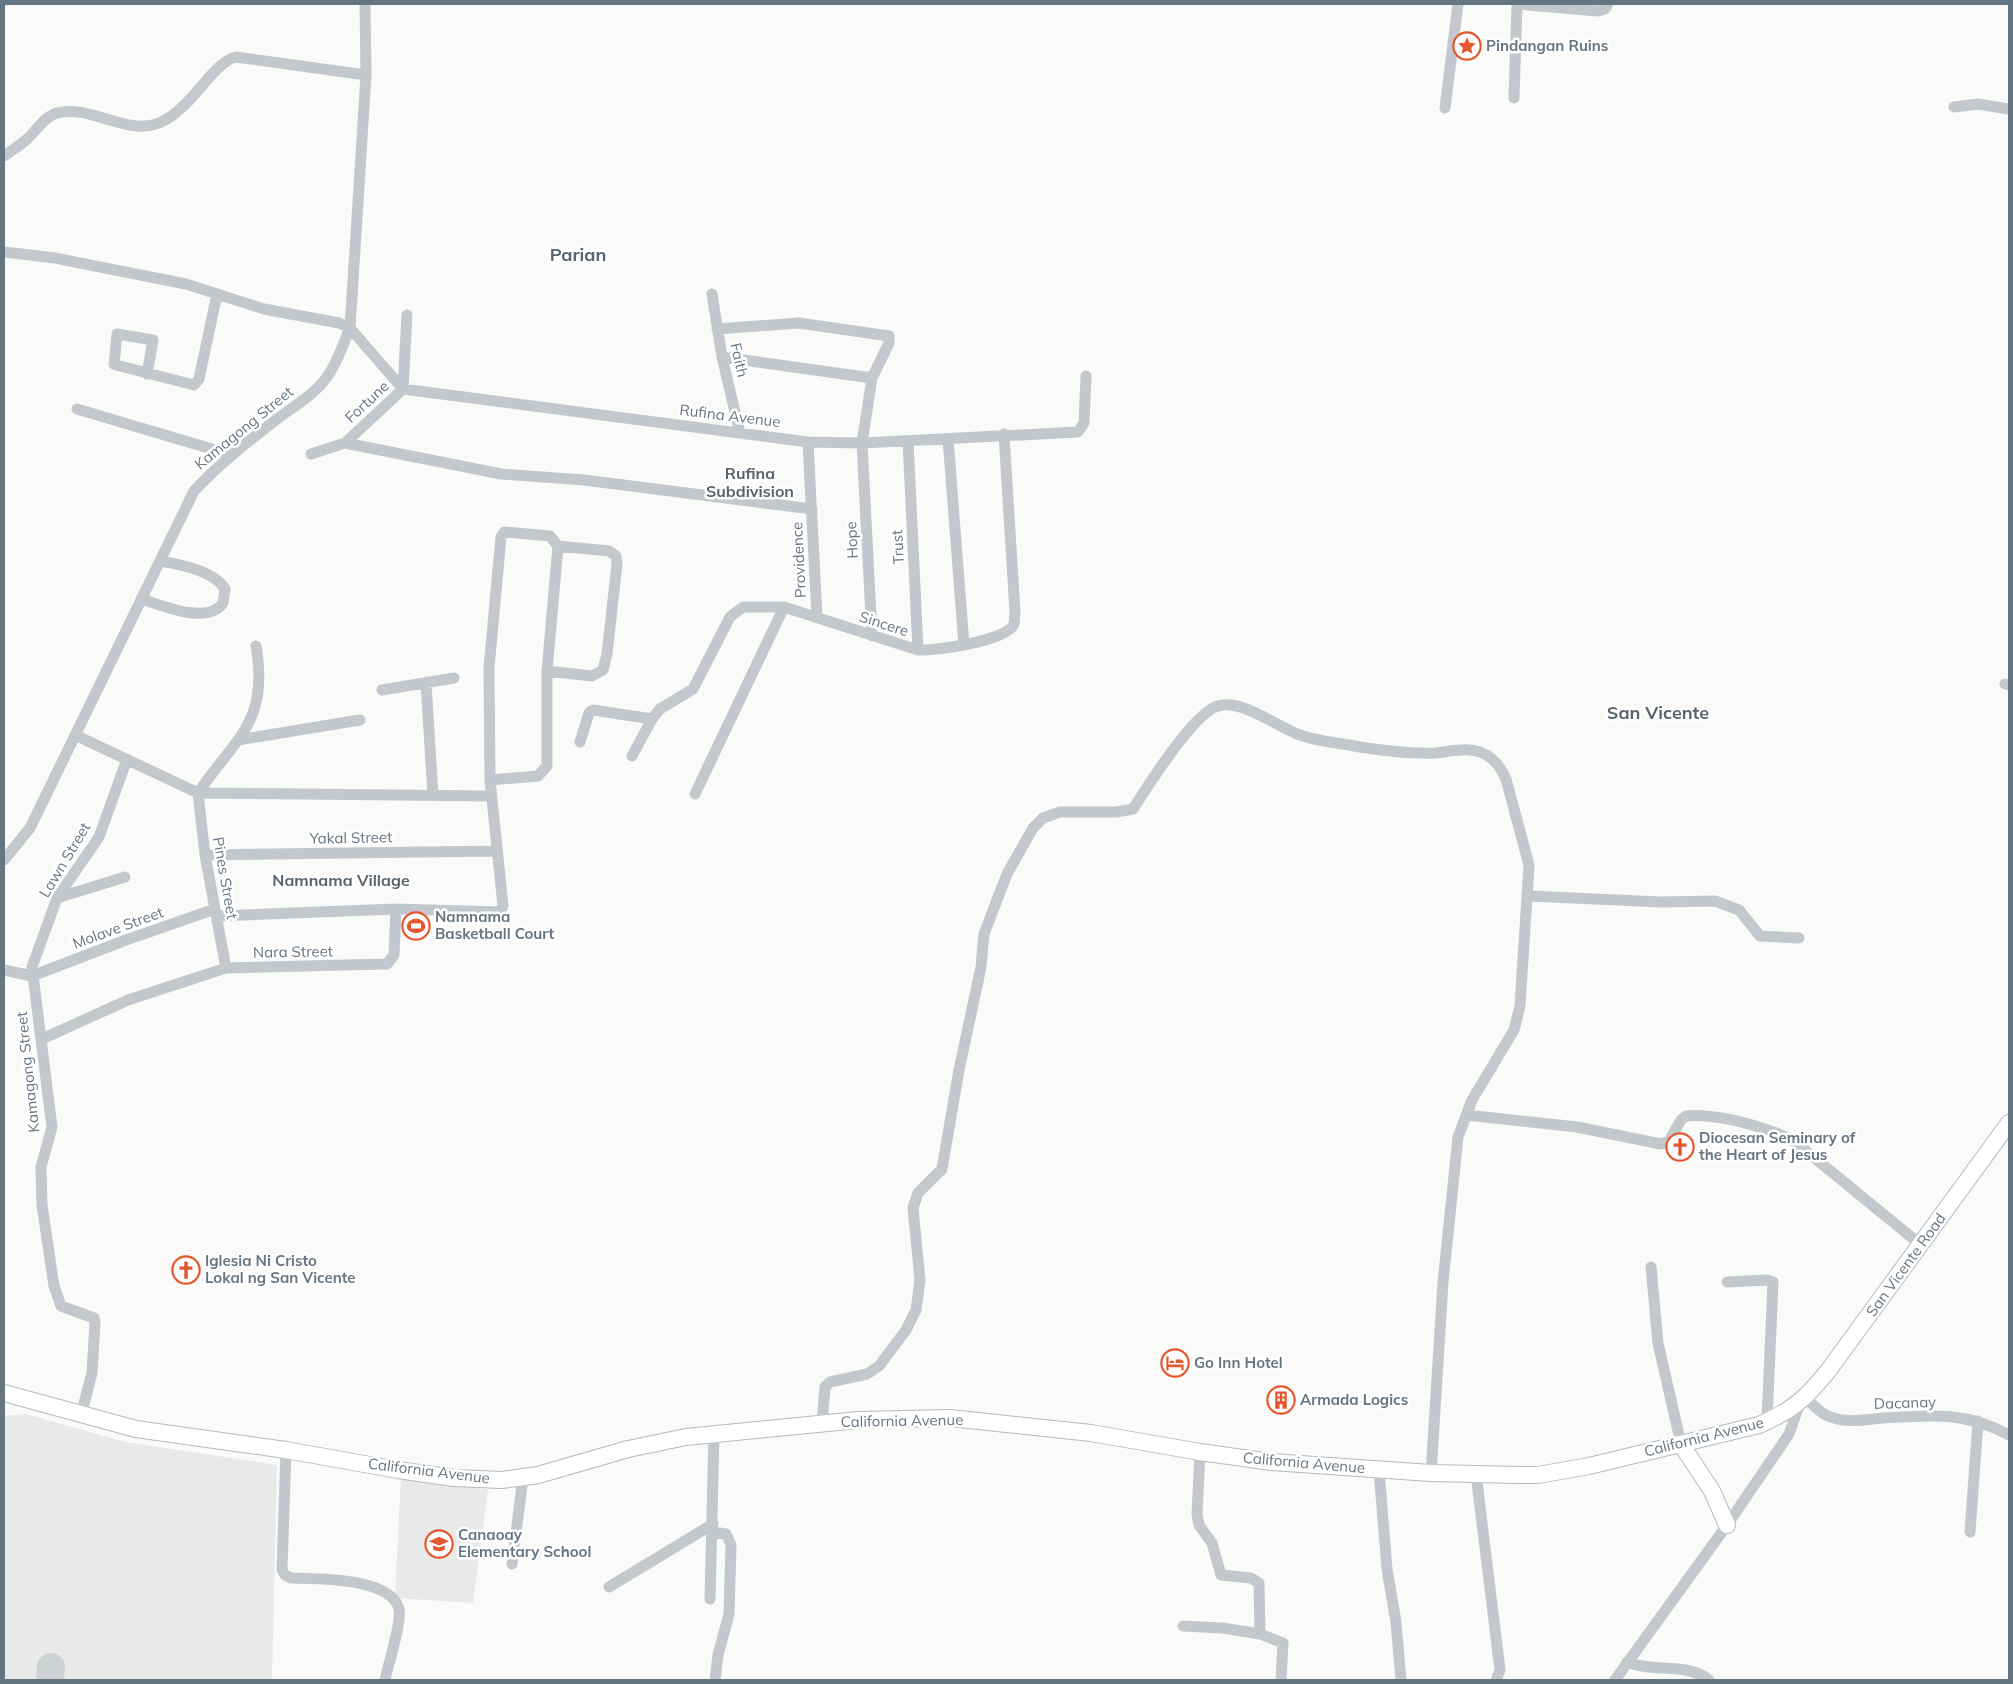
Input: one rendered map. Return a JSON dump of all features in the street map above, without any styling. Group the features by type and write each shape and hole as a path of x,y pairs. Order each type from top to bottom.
{"street":[{"name":"Kamagong Street","path":"4,860 30,828 194,491 232,455 317,389 328,377 337,360 350,328 366,74 366,4"},
{"path":"1445,108 1458,4"},
{"path":"1514,98 1517,4 1598,11 1605,9 1608,4"},
{"path":"4,156 56,113 88,115 140,126 161,122 182,109 222,64 236,57 366,74"},
{"path":"1954,107 1978,104 2009,110"},
{"path":"4,252 88,264 186,284 249,305 339,323 350,328 403,389"},
{"path":"147,374 194,385 197,382 217,294"},
{"name":"Faith","path":"712,294 716,329 740,433"},
{"name":"Fortune","path":"311,454 345,443 403,389 407,315"},
{"name":"Hope","path":"716,329 799,323 886,334 889,336 889,343 872,378 862,443 872,636"},
{"path":"722,357 872,378"},
{"name":"Rufina Avenue","path":"403,389 808,442 862,443 1004,434 1078,432 1084,423 1086,376"},
{"path":"77,409 232,455"},
{"name":"Sincere","path":"632,756 652,719 660,709 693,689 734,612 743,607 784,607 918,650 931,651 1001,635 1014,624 1004,434"},
{"path":"948,439 964,644"},
{"name":"Trust","path":"908,441 918,650"},
{"name":"Providence","path":"808,442 816,617"},
{"path":"345,443 501,474 584,480 812,508"},
{"path":"396,909 494,913 500,912 503,906 490,780 489,668 501,537 504,532 550,536 558,546 547,671 547,766 545,771 538,776 490,780"},
{"path":"547,671 592,676 602,670 607,654 617,564 616,556 609,551 558,546"},
{"path":"142,599 176,611 196,613 214,610 223,603 225,590 210,576 187,567 160,561"},
{"path":"695,794 784,607"},
{"path":"198,793 238,740 252,717 258,699 260,670 256,646"},
{"path":"382,690 454,678"},
{"path":"426,683 433,795"},
{"path":"822,1424 825,1387 830,1382 867,1374 879,1366 906,1330 916,1310 920,1280 913,1208 918,1193 942,1169 959,1070 981,967 984,934 992,908 1007,874 1033,828 1043,818 1060,812 1116,812 1133,808 1175,748 1201,718 1213,707 1240,706 1300,735 1389,752 1435,753 1470,750 1486,755 1502,768 1529,865 1529,896 1519,1016 1511,1037 1472,1100 1458,1137 1454,1159 1443,1282 1431,1473"},
{"path":"580,742 589,713 593,710 652,719"},
{"path":"238,740 360,720"},
{"path":"75,735 198,793 491,796"},
{"name":"Lawn Street","path":"32,976 35,956 57,898 99,838 127,760"},
{"name":"Pines Street","path":"198,793 205,855 226,968"},
{"name":"Yakal Street","path":"205,855 497,851"},
{"path":"57,898 125,877"},
{"path":"1529,896 1661,902 1715,901 1739,910 1760,936 1799,938"},
{"name":"Molave Street","path":"32,976 126,940 216,912 396,909"},
{"name":"Nara Street","path":"42,1039 128,1000 226,968 387,964 394,955 396,909"},
{"path":"4,970 32,976"},
{"name":"Kamagong Street","path":"32,976 42,1039 52,1127 41,1167 40,1185 54,1286 61,1306 94,1318 95,1347 92,1372 81,1415"},
{"path":"1466,1115 1585,1129 1661,1144 1669,1141 1681,1120 1686,1116 1748,1123 1771,1130 1795,1142 1921,1245"},
{"name":"San Vicente Road","path":"1802,1400 1828,1371 2009,1123"},
{"path":"1651,1267 1658,1343 1681,1444 1712,1491 1727,1525"},
{"path":"1728,1282 1768,1280 1773,1282 1771,1369 1767,1421"},
{"name":"California Avenue","path":"4,1394 136,1429 286,1450 454,1478 502,1480 523,1478 657,1442 714,1434 822,1424 950,1418 1090,1433 1272,1462 1431,1473 1538,1475 1681,1444 1767,1421 1786,1413 1802,1400"},
{"path":"1614,1680 1727,1525 1789,1434 1802,1400"},
{"name":"Dacanay","path":"1802,1400 1826,1415 1845,1421 1926,1416 1956,1417 1989,1423 2009,1434"},
{"path":"1970,1532 1978,1421"},
{"path":"710,1599 714,1434"},
{"path":"286,1450 282,1570 285,1575 291,1578 355,1581 386,1594 395,1601 399,1616 384,1680"},
{"path":"1200,1452 1197,1514 1199,1525 1212,1543 1221,1575 1251,1578 1259,1583 1260,1634"},
{"path":"1379,1470 1387,1569 1396,1622 1401,1680"},
{"path":"1476,1474 1500,1670 1496,1680"},
{"path":"512,1564 523,1478"},
{"path":"609,1587 713,1528"},
{"path":"713,1528 726,1534 731,1544 729,1614 718,1656 715,1680"},
{"path":"1183,1626 1217,1628 1260,1634 1281,1640 1283,1643 1281,1680"},
{"path":"1628,1662 1640,1667 1692,1671 1709,1680"}],"shaded area":[{"name":"Namnama Basketball Court","path":"408,915 422,915 423,937 409,937"},
{"path":"26,1414 125,1442 277,1465 272,1680 4,1680 4,1416"},
{"name":"Canaoay Elementary School","path":"401,1476 488,1490 473,1603 395,1598"}],"taxiway":[{"path":"50,1680 51,1667"}],"place":[{"name":"Pindangan Ruins","path":"1467,46"},
{"name":"Namnama Basketball Court","path":"416,926"},
{"name":"Diocesan Seminary of the Heart of Jesus","path":"1680,1147"},
{"name":"Iglesia Ni Cristo Lokal ng San Vicente","path":"186,1270"},
{"name":"Go Inn Hotel","path":"1175,1363"},
{"name":"Armada Logics","path":"1281,1400"},
{"name":"Canaoay Elementary School","path":"439,1544"}],"district":[{"name":"Parian","path":"578,255"},
{"name":"Rufina Subdivision","path":"750,482"},
{"name":"San Vicente","path":"1658,713"},
{"name":"Namnama Village","path":"341,880"}]}
